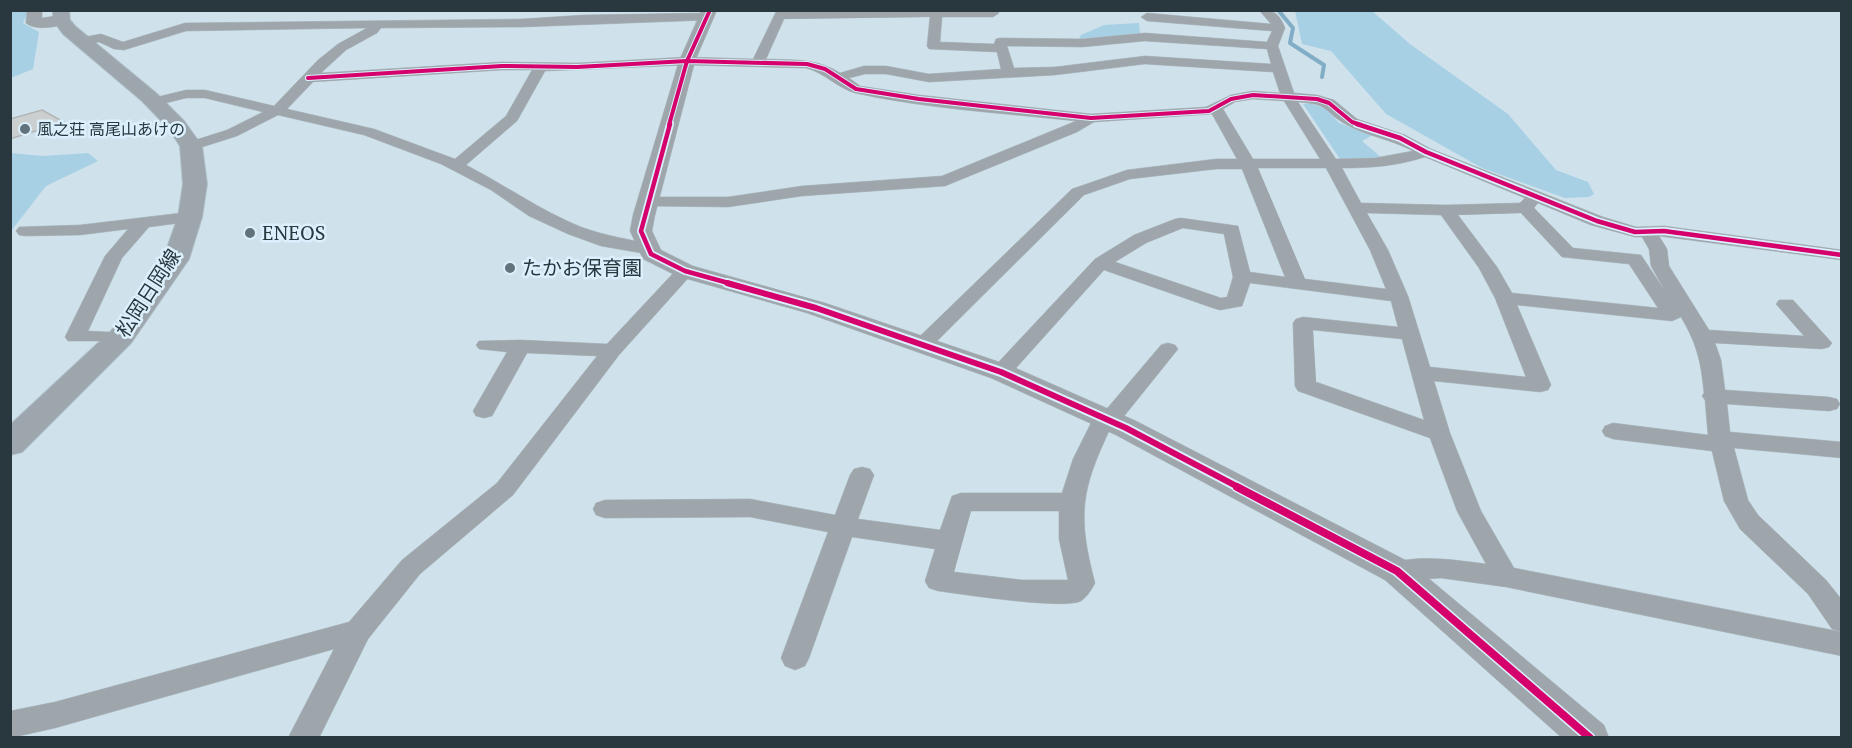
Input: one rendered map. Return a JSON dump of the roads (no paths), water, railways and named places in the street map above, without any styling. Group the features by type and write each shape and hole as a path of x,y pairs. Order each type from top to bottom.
{"main road":[{"name":"松岡日岡線","path":"10,444 121,337 176,259 190,217 196,172 191,146 177,125 154,102 69,30 62,15"}],"street":[{"path":"36,10 34,23 62,15"},
{"path":"1264,10 1275,18 1279,28 1272,46 1288,97 1331,163 1379,250 1399,296 1439,433 1469,511 1506,578"},
{"path":"393,25 425,11"},
{"path":"758,62 782,13 993,13"},
{"path":"936,13 933,46 1000,48"},
{"path":"83,41 101,38 118,46 124,46 174,29 393,25 707,14 687,61 648,201 641,231 651,254 685,271 816,308 1001,372 1107,419 1397,570 1590,738"},
{"path":"1145,60 1145,38 1152,14 1279,28"},
{"path":"228,27 247,15"},
{"path":"191,146 232,133 278,111 308,78 342,47 373,30 377,25"},
{"path":"1009,72 1000,42 1082,43 1145,38 1272,46"},
{"path":"839,77 864,70 886,70 929,78 1055,71 1145,60 1279,68"},
{"path":"308,78 457,69 598,67 687,61 758,62 807,64 825,69 856,89 909,98 1091,118 1209,111 1231,99 1253,95 1317,99 1329,103 1352,122 1400,138 1426,152 1486,174 1530,202 1635,232 1664,231 1842,255"},
{"path":"456,166 512,118 540,67"},
{"path":"154,102 186,94 200,94 361,130 456,166 497,187 535,212 574,230 607,242 647,249"},
{"path":"1215,107 1248,164 1298,285"},
{"path":"648,201 728,202 802,191 945,181 1072,129 1091,118"},
{"path":"921,346 1078,192 1127,175 1216,164 1375,163 1403,159 1426,152"},
{"path":"1355,208 1446,210 1530,202"},
{"path":"1505,298 1672,315 1635,259 1568,253 1530,202"},
{"path":"1422,373 1540,385 1505,298 1488,267 1446,210"},
{"path":"25,231 80,230 190,217"},
{"path":"121,337 75,337 114,256 143,223"},
{"path":"1001,372 1101,263 1140,239 1181,224 1232,230 1242,277 1235,302 1220,304 1101,263"},
{"path":"1648,233 1658,249 1660,266 1702,336 1711,360 1713,396 1720,441 1736,501 1749,522 1817,587 1842,621"},
{"path":"303,738 358,631 411,567 505,489 612,351 685,271"},
{"path":"1242,277 1399,296"},
{"path":"1702,336 1822,343 1786,304"},
{"path":"1411,334 1303,323 1306,386 1439,433"},
{"path":"486,345 612,351"},
{"path":"484,411 521,346"},
{"path":"1071,502 961,502 938,580 1022,591 1073,593 1082,583 1071,533 1071,502 1078,472 1107,419 1168,349"},
{"path":"1713,396 1829,404"},
{"path":"1613,431 1841,450"},
{"path":"795,658 862,475"},
{"path":"605,509 750,508 843,526 949,541"},
{"path":"1397,570 1441,568 1506,578 1842,644"},
{"path":"10,725 55,715 358,631"}],"waterway":[{"path":"1278,10 1293,28 1290,43 1324,65 1322,77"}],"place":[{"name":"風之荘 高尾山あけの","path":"25,129"},
{"name":"ENEOS","path":"250,233"},
{"name":"たかお保育園","path":"510,268"}]}
